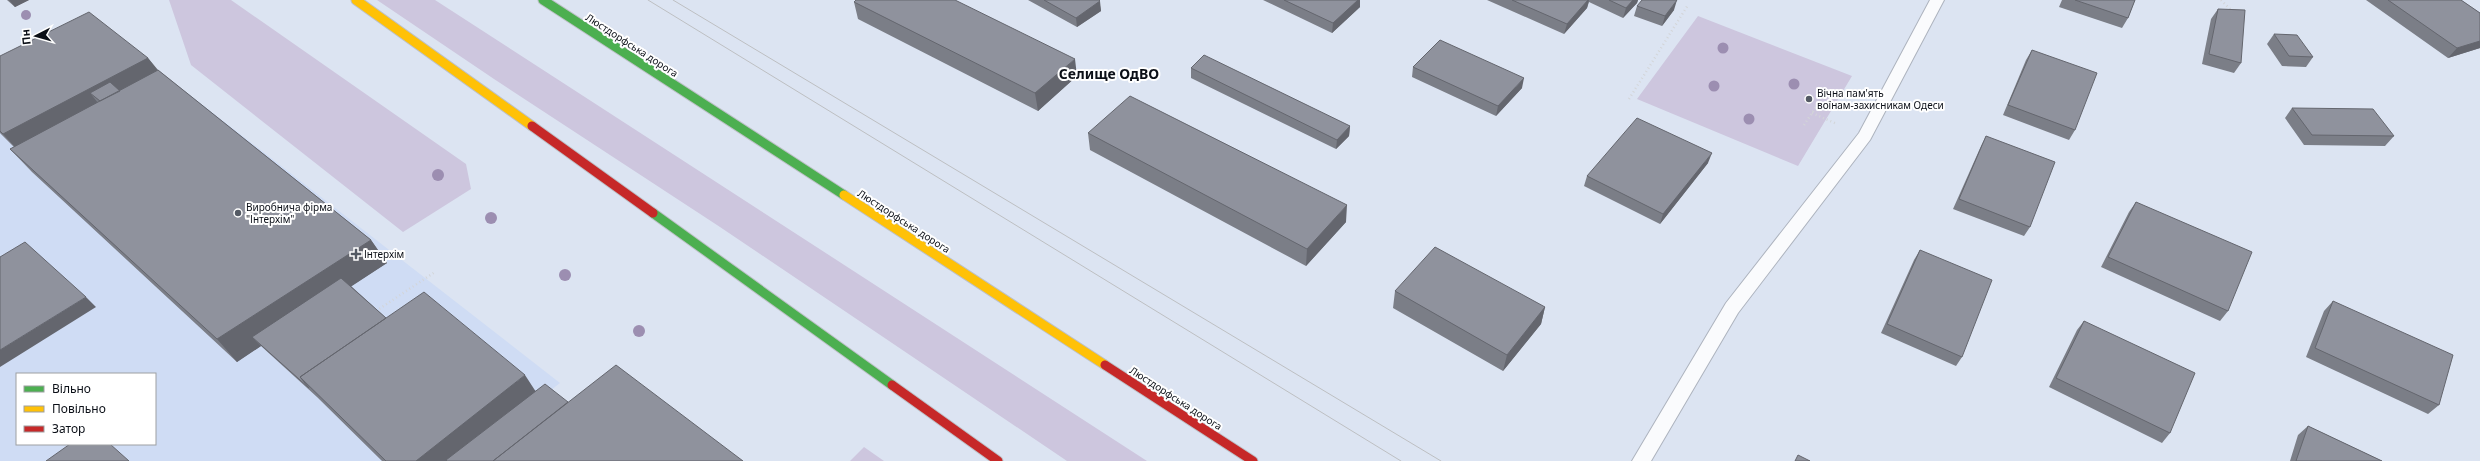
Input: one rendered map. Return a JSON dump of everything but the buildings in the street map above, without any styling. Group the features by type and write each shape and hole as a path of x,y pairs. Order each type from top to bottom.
{"main road":[{"path":"356,0 998,461"},
{"name":"Люстдорфська дорога","path":"543,0 1253,461"}],"lane":[{"path":"1641,461 1732,308 1865,136 1937,0"}],"path":[{"path":"2221,0 2231,10"},
{"path":"1629,99 1688,5"},
{"path":"1804,125 1820,101"},
{"path":"376,311 435,272"}],"shaded area":[{"path":"169,0 231,0 466,164 471,189 403,232 191,65"},
{"path":"377,0 435,0 1147,461 1067,461 720,227 494,79"},
{"path":"1698,16 1852,76 1798,166 1637,99"},
{"path":"91,18 560,383 461,461 0,461 0,64"},
{"path":"864,447 884,461 850,461"}],"tram line":[{"path":"648,0 1401,461"},
{"path":"673,0 1441,461"}],"traffic: fast":[{"path":"543,0 844,195"},
{"path":"653,213 892,385"}],"traffic: slow":[{"path":"356,0 532,126"},
{"path":"844,195 1105,365"}],"traffic: jam":[{"path":"532,126 653,213"},
{"path":"1105,365 1253,461"},
{"path":"892,385 998,461"}],"place":[{"name":"Вічна пам'ять воїнам-захисникам Одеси","path":"1809,99"},
{"name":"Виробнича фірма \"Інтерхім\"","path":"238,213"},
{"name":"Інтерхім","path":"356,254"}],"district":[{"name":"Селище ОдВО","path":"1109,74"}]}
